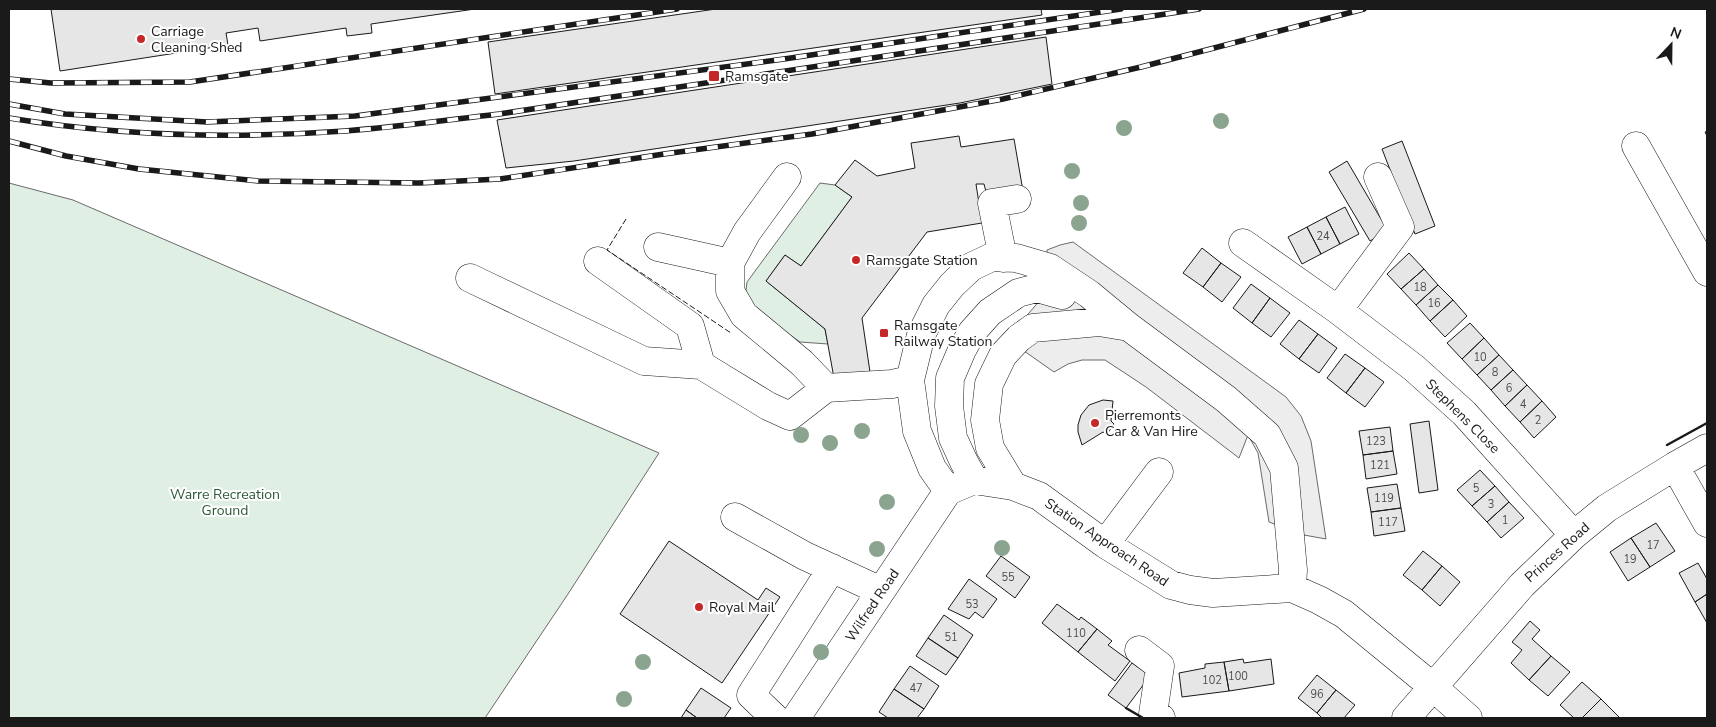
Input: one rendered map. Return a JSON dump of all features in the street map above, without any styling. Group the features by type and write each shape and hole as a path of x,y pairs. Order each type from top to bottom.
{"street":[{"path":"1636,146 1707,272"},
{"path":"787,177 747,232 730,263 730,291 744,315 802,363 826,388"},
{"path":"1338,310 1400,227 1378,177"},
{"path":"1003,258 992,203 1017,199"},
{"name":"Stephens Close","path":"1242,243 1338,310 1414,368 1464,413 1574,535"},
{"path":"658,247 730,263"},
{"path":"1070,291 1050,268 1016,258 992,257 971,267 952,285 936,305 921,335 910,380 917,431 932,468 948,491 974,480 953,438 949,406 950,378 972,332 990,312 1018,293 1037,288 1090,294 1129,327 1226,399 1267,434 1284,468 1293,570 1292,588"},
{"path":"598,261 690,326 701,365"},
{"path":"470,278 644,360 701,365 768,406 790,416 826,388 892,384 910,380"},
{"path":"1013,486 990,448 985,420 989,384 1003,355 1070,291"},
{"path":"1033,328 1099,322 1129,327"},
{"name":"Princes Road","path":"1406,718 1522,585 1574,535 1607,508 1674,466 1707,448"},
{"path":"1674,466 1707,523"},
{"path":"1106,544 1159,472"},
{"name":"Station Approach Road","path":"974,480 1013,486 1039,496 1106,544 1171,585 1213,593 1292,588 1319,600 1344,614 1468,718"},
{"name":"Wilfred Road","path":"796,718 948,491"},
{"path":"735,517 805,556 881,591"},
{"path":"775,718 751,695 832,568"},
{"path":"1139,650 1160,666 1153,714 1160,718"}],"green space":[{"name":"Warre Recreation Ground","path":"9,183 73,200 659,453 485,718 9,718"},
{"path":"820,183 835,185 852,197 801,266 785,255 766,281 825,329 828,344 800,342 750,307 745,298 747,282"}],"shaded area":[{"path":"1073,242 1286,397 1301,416 1311,441 1326,539 1304,535 1269,522 1258,453 1248,435 1239,458 1146,387 1105,360 1082,360 1068,364 1054,372 1007,339 1046,293 1047,250"}],"building":[{"name":"Carriage Cleaning Shed","path":"51,9 475,9 371,24 372,33 347,36 346,28 260,41 258,28 226,33 228,45 60,71"},
{"path":"716,9 1041,9 1042,15 495,94 488,42"},
{"path":"1046,37 1052,84 960,103 574,161 506,168 497,120"},
{"name":"Ramsgate Station","path":"959,136 961,147 1014,139 1023,191 987,196 984,184 976,184 982,223 927,232 862,318 870,372 834,378 825,329 766,281 785,255 801,266 852,197 835,185 855,160 877,176 915,168 911,143"},
{"path":"1402,141 1435,226 1415,234 1382,149"},
{"path":"1347,161 1388,231 1370,241 1329,172"},
{"path":"1345,207 1359,234 1340,244 1326,217"},
{"path":"1326,217 1340,244 1321,254 1307,227"},
{"path":"1307,227 1321,254 1302,264 1288,237"},
{"path":"1202,248 1221,263 1203,287 1183,273"},
{"path":"1409,253 1424,269 1401,289 1387,274"},
{"path":"1221,263 1241,277 1222,302 1203,287"},
{"path":"1424,269 1438,285 1416,305 1401,289"},
{"path":"1251,284 1270,298 1252,323 1233,308"},
{"path":"1438,285 1453,300 1430,321 1416,305"},
{"path":"1270,298 1290,313 1271,337 1252,323"},
{"path":"1453,300 1467,316 1445,337 1430,321"},
{"path":"1299,320 1318,334 1299,359 1280,344"},
{"path":"1470,323 1484,338 1462,359 1447,343"},
{"path":"1318,334 1337,348 1319,373 1299,359"},
{"path":"1484,338 1499,355 1477,375 1462,359"},
{"path":"1345,354 1365,368 1346,393 1327,378"},
{"path":"1499,355 1513,370 1491,390 1477,375"},
{"path":"1365,368 1384,382 1365,407 1346,393"},
{"path":"1513,370 1527,385 1505,406 1491,390"},
{"path":"1527,385 1542,401 1520,422 1505,406"},
{"name":"Pierremonts Car & Van Hire","path":"1103,400 1113,401 1111,421 1114,424 1107,434 1103,432 1082,445 1078,432 1081,415 1089,405"},
{"path":"1542,401 1556,417 1534,438 1520,422"},
{"path":"1429,421 1438,490 1419,493 1410,424"},
{"path":"1390,427 1393,451 1363,455 1359,431"},
{"path":"1393,451 1397,474 1366,479 1363,455"},
{"path":"1480,470 1495,486 1472,506 1457,490"},
{"path":"1397,484 1401,508 1371,512 1367,488"},
{"path":"1495,486 1509,502 1487,522 1472,506"},
{"path":"1509,502 1524,518 1501,538 1487,522"},
{"path":"1401,508 1405,531 1374,536 1371,512"},
{"path":"1656,523 1675,551 1650,567 1631,538"},
{"path":"1631,538 1650,567 1628,581 1610,552"},
{"name":"Royal Mail","path":"669,541 758,600 766,588 780,597 722,683 620,614"},
{"path":"1423,551 1442,566 1422,590 1403,575"},
{"path":"1001,556 1030,577 1015,598 986,576"},
{"path":"1698,563 1707,579 1707,594 1695,602 1679,573"},
{"path":"1442,566 1460,582 1440,606 1422,590"},
{"path":"969,579 997,599 983,618 975,612 969,619 948,609"},
{"path":"1707,594 1707,623 1695,602"},
{"path":"1057,604 1079,620 1081,617 1097,629 1078,652 1042,623"},
{"path":"944,615 973,635 958,658 928,638"},
{"path":"1530,621 1540,630 1532,639 1551,656 1529,680 1511,663 1522,650 1512,642"},
{"path":"1097,629 1112,641 1108,645 1130,661 1115,681 1078,652"},
{"path":"928,638 958,658 946,675 916,656"},
{"path":"1551,656 1570,672 1548,696 1529,680"},
{"path":"1243,659 1244,663 1271,659 1274,684 1229,691 1224,662"},
{"path":"1224,662 1229,691 1182,697 1179,673 1205,668 1205,664"},
{"path":"1132,663 1150,676 1126,708 1108,695"},
{"path":"910,666 939,686 924,709 894,689"},
{"path":"1317,675 1336,690 1317,713 1298,698"},
{"path":"1582,682 1601,699 1582,718 1574,718 1560,705"},
{"path":"701,688 731,708 724,718 697,718 686,710"},
{"path":"894,689 924,709 917,718 888,718 879,712"},
{"path":"1336,690 1355,705 1344,718 1322,718 1317,713"},
{"path":"1601,699 1619,717 1582,718"},
{"path":"686,710 697,718 681,718"}],"railway":[{"path":"9,79 51,83 190,82 677,9"},
{"path":"9,104 65,114 207,122 355,116 784,59 1121,9"},
{"path":"9,118 92,129 176,134 261,135 364,129 499,114 1199,9"},
{"path":"9,141 66,156 139,169 258,181 419,183 500,179 812,134 1003,99 1141,67 1364,9"}],"fence":[{"path":"1707,131 1705,132 1707,136"},
{"path":"626,219 607,250 731,333"}],"wall":[{"path":"1667,445 1707,423"},
{"path":"1126,708 1143,718"}],"place":[{"name":"Carriage Cleaning Shed","path":"141,39"},
{"name":"Ramsgate","path":"714,76"},
{"name":"Ramsgate Station","path":"856,260"},
{"name":"Ramsgate Railway Station","path":"884,333"},
{"name":"Pierremonts Car & Van Hire","path":"1095,423"},
{"name":"Royal Mail","path":"699,607"}]}
